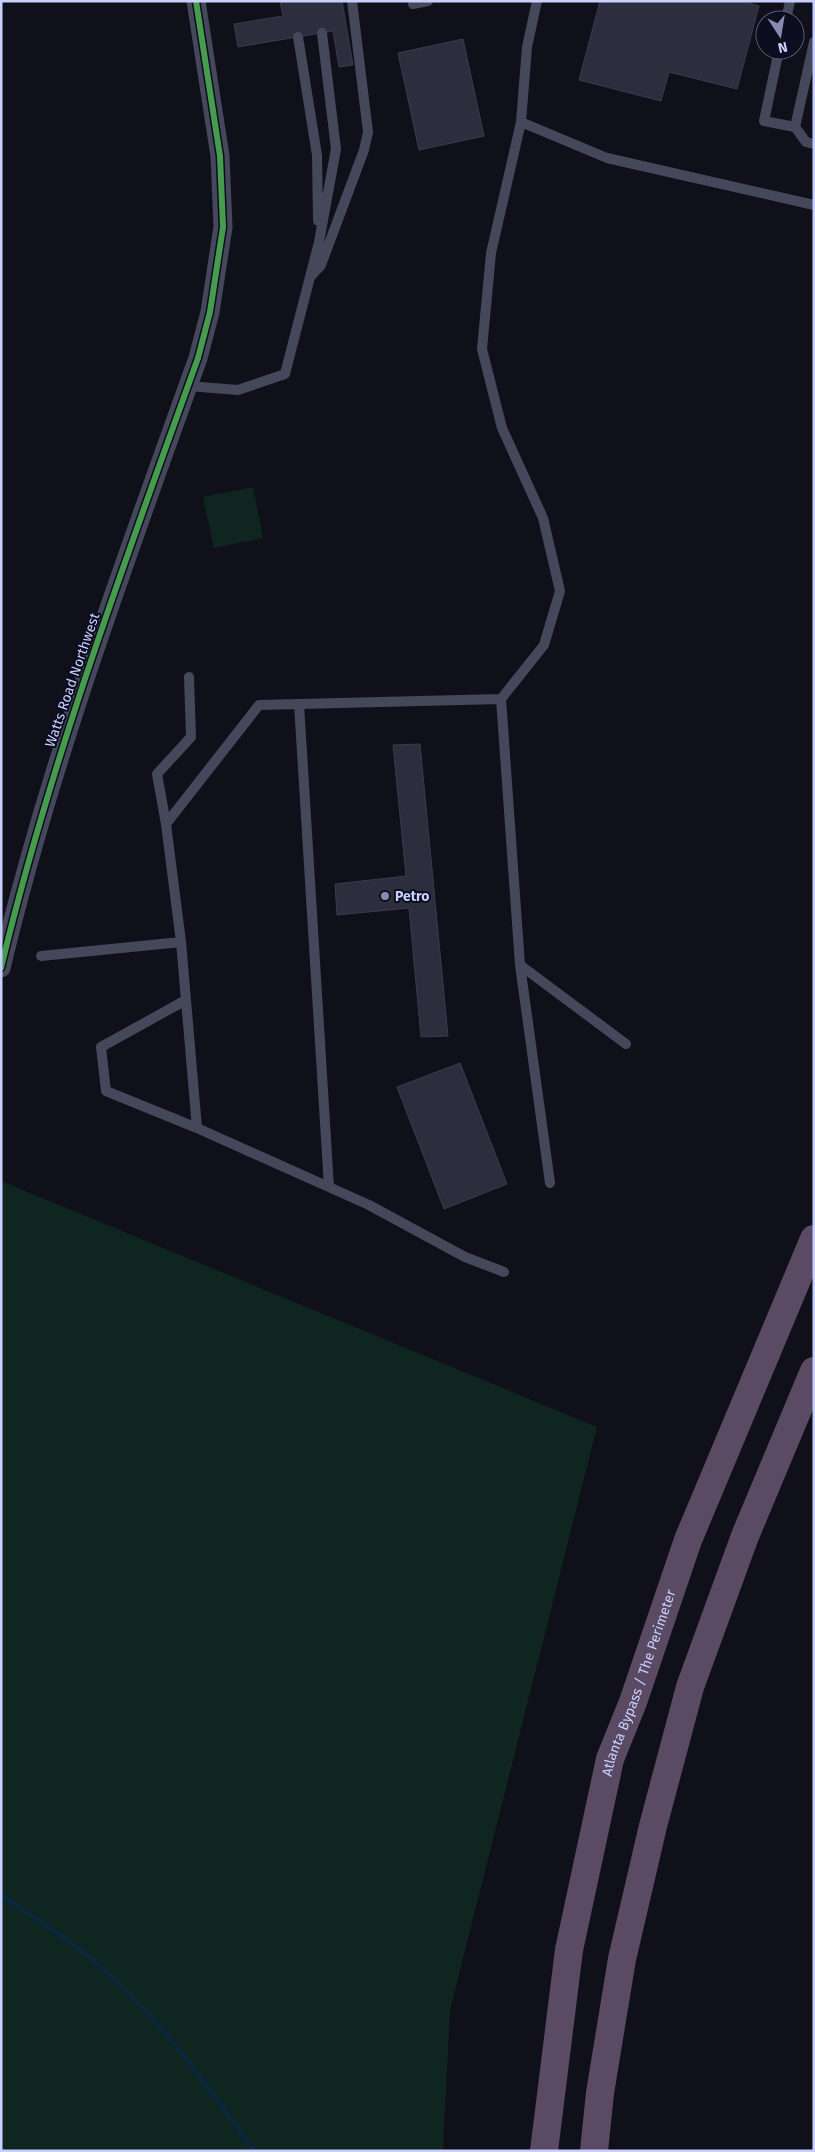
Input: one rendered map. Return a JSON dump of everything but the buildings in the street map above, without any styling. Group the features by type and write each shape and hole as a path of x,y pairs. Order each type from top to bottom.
{"highway":[{"name":"Atlanta Bypass / The Perimeter","path":"544,2151 569,1950 610,1759 633,1702 688,1540 814,1239"},
{"path":"594,2151 600,2093 622,1959 653,1826 690,1687 746,1536 814,1371"}],"street":[{"name":"Watts Road Northwest","path":"1,968 42,809 85,677 182,404 210,312 223,227 220,156 196,1"}],"lane":[{"path":"309,278 322,266 362,157 368,132 352,1"},
{"path":"413,4 428,1"},
{"path":"536,2 527,47 522,122 491,253 482,349 502,428 543,518 560,591 544,645 501,699 520,965 550,1183"},
{"path":"188,386 238,390 285,374 319,242 336,149 322,33"},
{"path":"298,37 317,155 319,242"},
{"path":"795,127 809,91 814,42"},
{"path":"777,60 764,122 795,127 806,142 814,144"},
{"path":"522,122 607,158 814,204"},
{"path":"189,677 191,737 157,774 166,824 180,942 197,1128"},
{"path":"166,824 259,705 501,699"},
{"path":"299,704 329,1187"},
{"path":"40,956 180,942"},
{"path":"520,965 626,1044"},
{"path":"186,1000 101,1047 106,1091 197,1128 369,1205 465,1257 504,1272"}],"green space":[{"path":"253,487 263,538 214,548 203,497"},
{"path":"1,1181 597,1427 450,2010 443,2151 1,2151"}],"waterway":[{"path":"1,1895 77,1947 100,1966 143,2008 182,2054 254,2151"}],"cycle path":[{"path":"1,968 21,890 66,736 117,584 198,358 210,312 223,227 220,156 196,1"}],"place":[{"name":"Petro","path":"385,896"}]}
